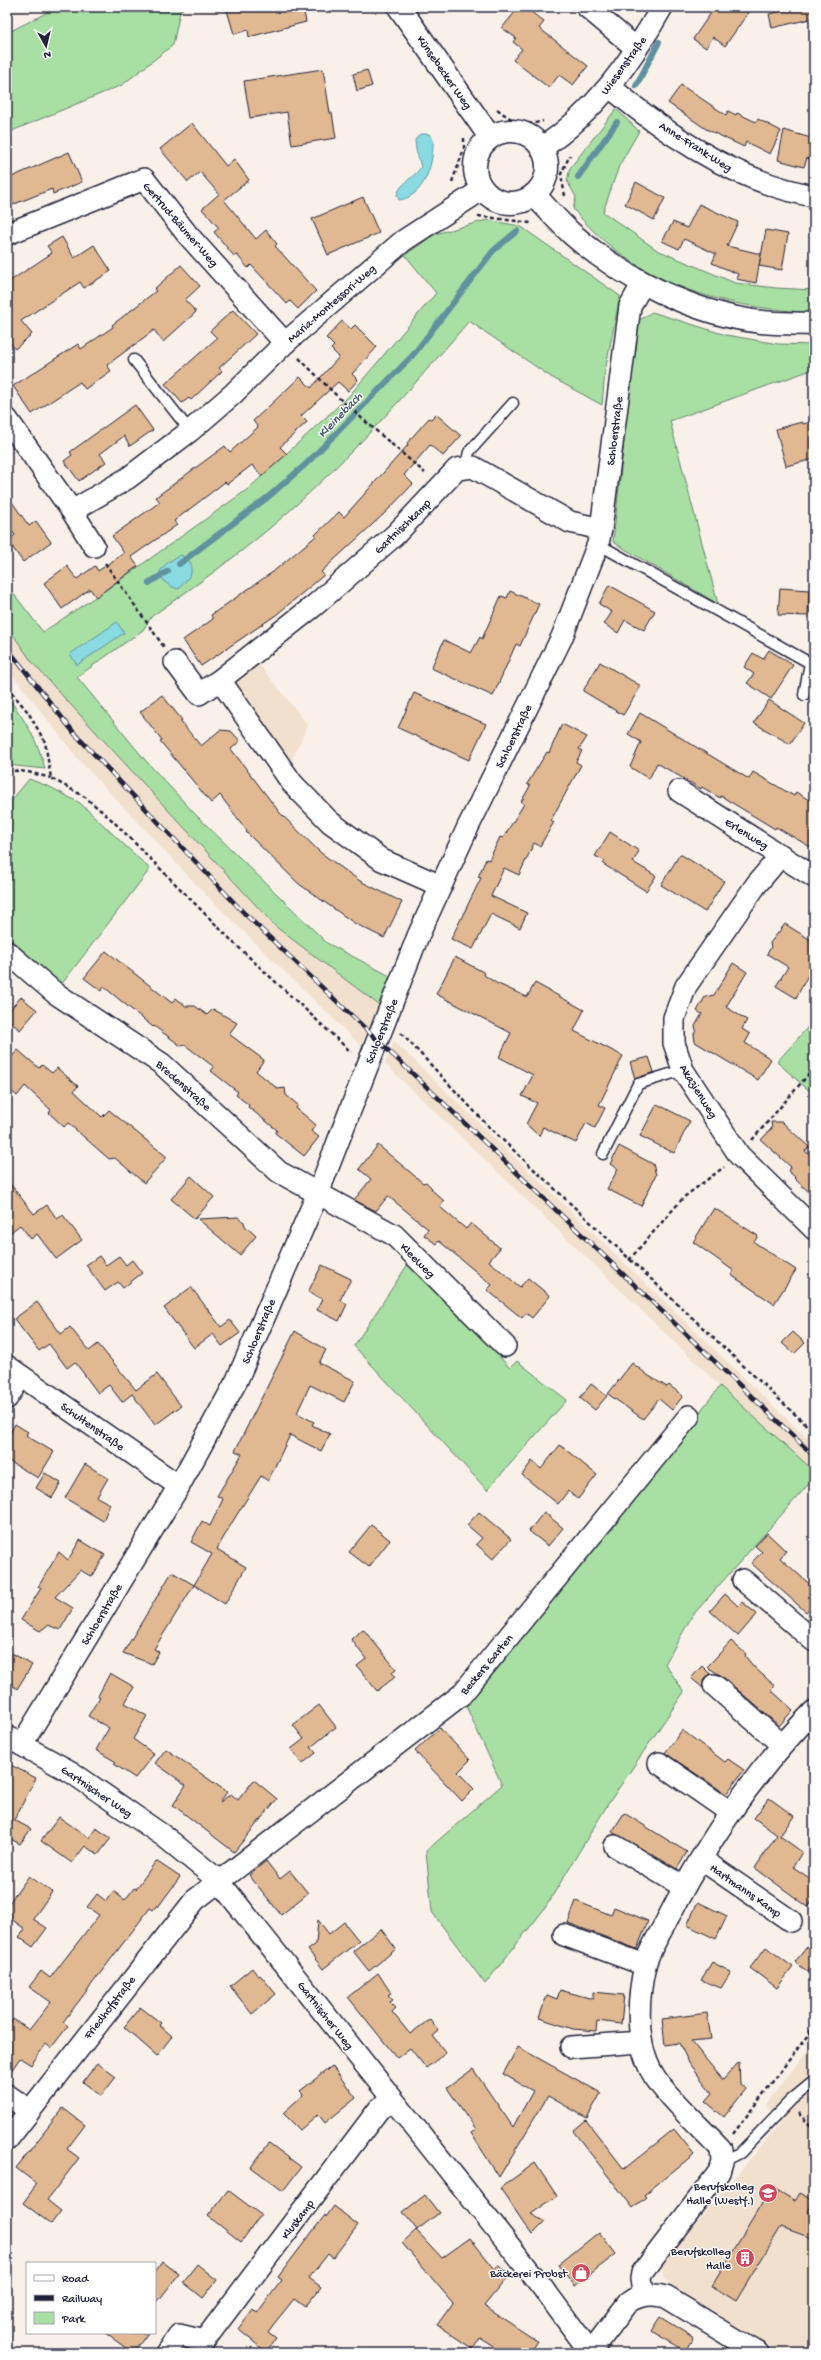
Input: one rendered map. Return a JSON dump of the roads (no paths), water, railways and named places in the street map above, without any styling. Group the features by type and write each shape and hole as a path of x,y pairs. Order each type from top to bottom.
{"street":[{"name":"Künsebecker Weg","path":"399,7 490,137"},
{"path":"586,7 636,48"},
{"name":"Wiesenstraße","path":"542,148 574,124 610,87 662,7"},
{"name":"Anne-Frank-Weg","path":"610,87 685,142 724,165 757,180 814,196"},
{"path":"509,130 528,134 542,148 547,164 544,181 534,195 522,202 508,203 494,199 483,189 476,179 474,163 479,148 490,137 509,130"},
{"name":"Gertrud-Bäumer-Weg","path":"7,234 144,179 187,234 285,343"},
{"name":"Maria-Montessori-Weg","path":"72,511 128,478 190,431 233,394 285,343 403,241 483,189"},
{"path":"534,195 572,234 606,259 643,283 697,308 762,322 814,324"},
{"name":"Schloerstraße","path":"14,1740 179,1486 237,1380 318,1193 418,936 468,827 562,637 600,536 630,306 643,283"},
{"path":"7,419 72,511 94,546"},
{"path":"465,468 473,467 570,522 600,536"},
{"name":"Gartnischkamp","path":"175,662 199,694 220,680 315,605 396,534 442,487 457,469 465,468"},
{"path":"220,680 292,783 330,822 382,860 441,886"},
{"name":"Erlenweg","path":"679,791 814,876"},
{"name":"Akazienweg","path":"781,855 756,885 686,986 674,1018 674,1042 683,1070 739,1155 814,1228"},
{"name":"Bredenstraße","path":"7,952 55,993 162,1064 279,1172 318,1193"},
{"name":"Kleeweg","path":"318,1193 394,1235 505,1346"},
{"path":"7,1398 14,1371"},
{"name":"Schultenstraße","path":"14,1371 179,1486"},
{"name":"Beckers Garten","path":"218,1880 461,1695 689,1416"},
{"path":"743,1580 814,1641"},
{"path":"714,1685 781,1744"},
{"name":"Hartmanns Kamp","path":"722,2155 659,2083 647,2063 641,2042 641,1999 645,1965 684,1887 730,1812 781,1744 814,1711"},
{"name":"Gartnischer Weg","path":"14,1740 71,1772 165,1837 218,1880 543,2288 591,2353"},
{"path":"659,1763 730,1812"},
{"path":"615,1846 684,1887"},
{"name":"Hartmanns Kamp","path":"701,1859 791,1921"},
{"name":"Friedhofstraße","path":"7,2140 195,1900 218,1880"},
{"path":"564,1934 645,1965"},
{"path":"571,2047 641,2042"},
{"path":"7,2095 29,2110"},
{"name":"Kluskamp","path":"166,2353 179,2335 207,2347 379,2109 392,2100"},
{"path":"644,2295 641,2279 642,2273 719,2172 722,2155"},
{"path":"591,2353 628,2303 636,2297 644,2295 666,2297 758,2353"}],"lane":[{"path":"134,360 190,431"},
{"path":"465,468 469,452 513,402"},
{"path":"600,536 810,663 804,695"},
{"path":"603,1154 638,1084 683,1070"},
{"path":"722,2155 740,2153 791,2100 814,2081"}],"water":[{"path":"420,134 429,134 433,140 430,168 421,185 415,192 408,197 399,200 397,195 401,187 421,167 415,140"},
{"path":"181,555 191,563 191,574 179,589 166,583 160,571 168,562"},
{"path":"117,622 124,633 77,665 70,654"}],"waterway":[{"name":"Kleinebach","path":"636,86 659,42"},
{"name":"Kleinebach","path":"578,177 617,122"},
{"name":"Kleinebach","path":"179,564 268,497 306,464 413,355 493,251 517,231"},
{"name":"Kleinebach","path":"149,583 168,571"}],"railway":[{"path":"7,648 75,734 244,913 814,1456"}],"place":[{"name":"Berufskolleg Halle (Westf.)","path":"768,2193"},
{"name":"Berufskolleg Halle","path":"745,2258"},
{"name":"Bäckerei Probst","path":"581,2273"}]}
